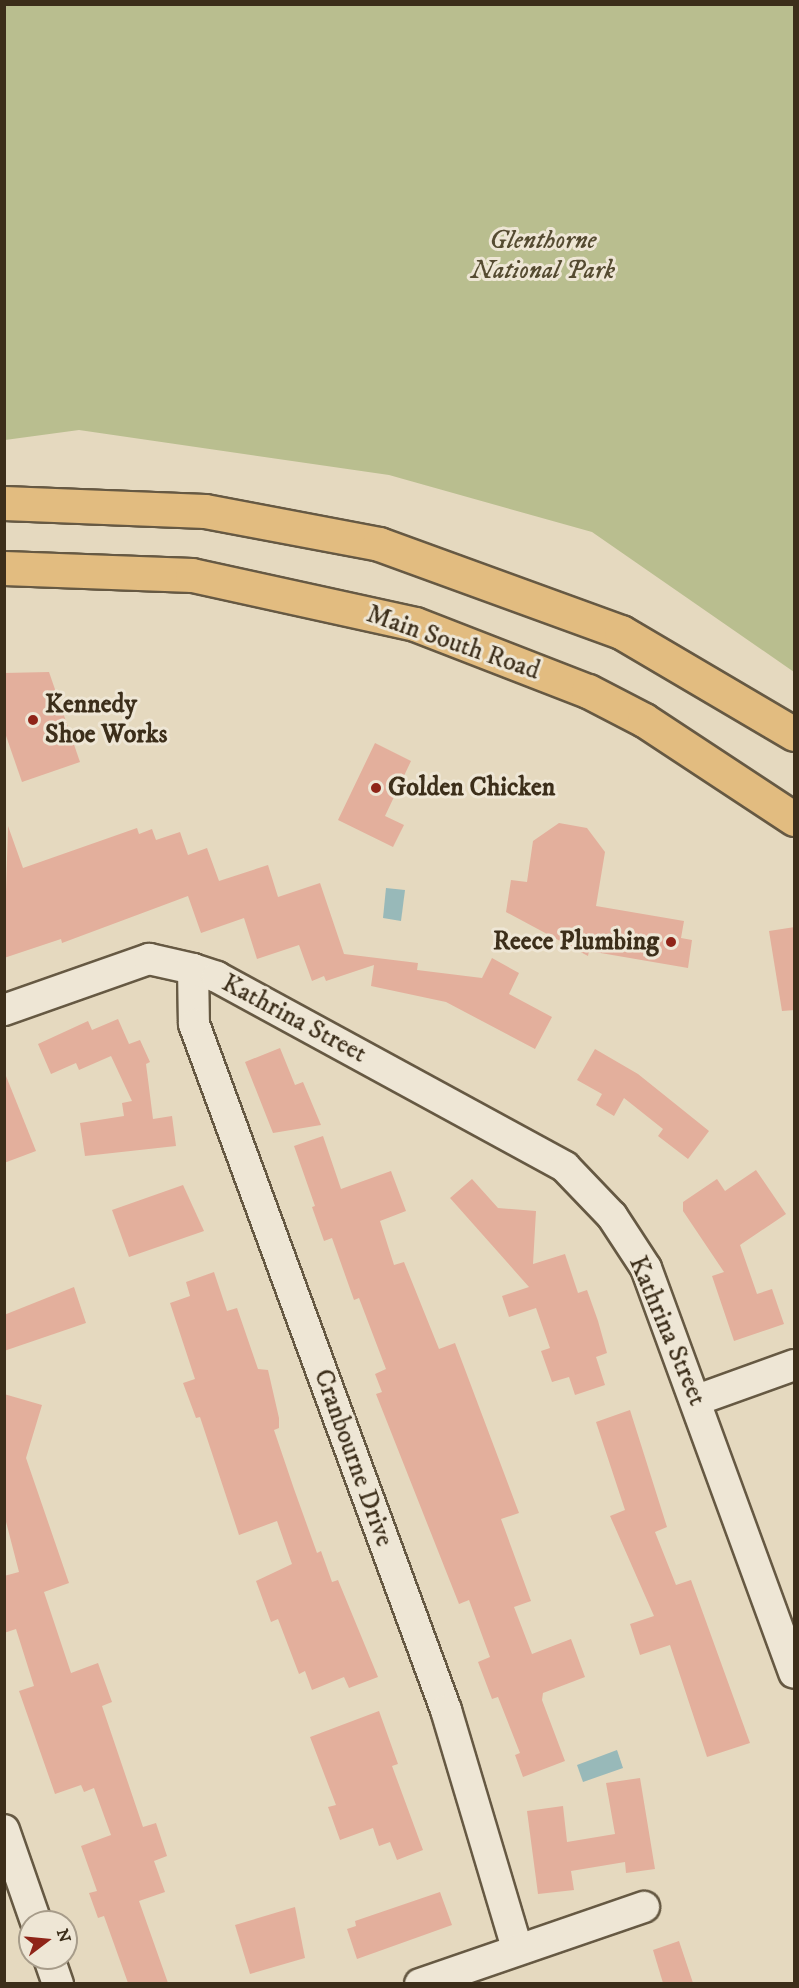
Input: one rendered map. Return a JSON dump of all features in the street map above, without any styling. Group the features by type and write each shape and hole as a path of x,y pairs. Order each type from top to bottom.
{"highway":[{"path":"4,503 205,511 379,544 621,632 795,734"},
{"name":"Main South Road","path":"4,568 192,575 415,624 588,691 644,720 795,819"}],"street":[{"name":"Kathrina Street","path":"4,1010 148,959 193,969 217,977 565,1167 612,1216 646,1268 697,1400 795,1673"},
{"name":"Cranbourne Drive","path":"193,969 194,1024 446,1710 517,1948"},
{"path":"697,1400 795,1365"},
{"path":"4,1830 32,1910"},
{"path":"420,1983 517,1948 644,1907"}],"green space":[{"name":"Glenthorne National Park","path":"4,5 794,5 794,672 592,532 389,475 79,430 5,440"}],"water":[{"path":"386,888 405,890 401,921 383,918"},
{"path":"617,1750 623,1768 583,1782 577,1765"}],"building":[{"path":"49,672 80,762 22,782 4,730 4,673"},
{"name":"Golden Chicken","path":"375,743 411,761 385,816 404,825 393,847 338,820"},
{"path":"559,823 587,828 605,852 596,906 684,921 681,938 692,940 688,968 589,951 588,956 506,912 511,880 527,882 533,841"},
{"path":"8,826 23,868 137,828 139,834 152,829 156,840 180,832 188,855 207,848 219,881 268,865 278,897 320,883 344,954 418,963 417,970 482,978 492,958 519,973 509,994 552,1017 535,1049 446,1002 371,986 374,965 326,981 324,976 312,981 299,945 257,959 244,918 201,933 188,896 62,943 61,939 4,958"},
{"path":"795,927 795,1010 782,1011 769,931"},
{"path":"118,1019 129,1044 140,1040 150,1062 146,1064 153,1119 172,1116 176,1146 85,1156 80,1123 124,1116 122,1103 132,1101 111,1056 79,1070 76,1063 51,1074 38,1044 88,1021 92,1030"},
{"path":"280,1048 295,1085 303,1082 321,1125 273,1133 245,1062"},
{"path":"595,1049 638,1074 709,1131 688,1159 658,1136 663,1129 624,1098 614,1116 596,1105 602,1094 577,1080"},
{"path":"4,1071 36,1151 4,1163"},
{"path":"323,1136 341,1189 391,1171 406,1211 380,1221 394,1265 404,1262 439,1349 455,1343 519,1513 501,1519 531,1601 514,1607 532,1654 571,1639 585,1677 543,1693 542,1700 565,1761 523,1777 515,1755 520,1753 498,1697 492,1699 478,1662 490,1657 469,1600 459,1604 376,1394 382,1392 375,1374 386,1369 359,1298 354,1300 332,1238 324,1241 312,1207 315,1206 294,1146"},
{"path":"756,1170 786,1214 740,1245 757,1294 772,1289 784,1324 734,1341 712,1276 724,1272 683,1211 683,1202 717,1179 725,1191"},
{"path":"472,1179 498,1208 536,1211 533,1264 565,1254 578,1293 587,1290 598,1321 607,1353 596,1357 605,1385 575,1395 569,1377 552,1382 541,1351 550,1348 536,1308 509,1317 502,1296 529,1287 450,1198"},
{"path":"183,1185 204,1231 129,1257 112,1210"},
{"path":"214,1272 227,1311 237,1308 258,1369 268,1370 279,1418 279,1428 274,1430 294,1489 317,1553 321,1551 332,1582 338,1580 378,1677 349,1688 344,1677 312,1690 305,1671 299,1674 278,1619 271,1622 256,1581 292,1564 277,1521 239,1535 200,1417 196,1418 183,1383 195,1379 170,1303 190,1296 186,1282"},
{"path":"74,1287 86,1323 4,1351 4,1315"},
{"path":"4,1394 42,1405 26,1458 69,1583 44,1592 71,1673 98,1663 112,1702 102,1706 143,1827 156,1823 167,1856 154,1861 165,1892 139,1901 168,1983 128,1983 104,1916 98,1918 89,1893 97,1891 81,1846 111,1835 94,1788 84,1792 81,1785 55,1794 19,1691 34,1686 16,1629 4,1633 4,1576 19,1572 4,1514"},
{"path":"630,1410 667,1527 655,1532 676,1585 691,1580 750,1743 707,1757 670,1645 640,1655 630,1624 654,1616 610,1516 625,1510 596,1422"},
{"path":"379,1711 398,1764 392,1766 423,1850 397,1860 390,1842 379,1846 373,1828 340,1840 328,1807 336,1805 310,1737"},
{"path":"640,1778 655,1869 626,1873 625,1862 571,1871 574,1890 538,1894 527,1811 563,1806 567,1842 615,1834 606,1783"},
{"path":"440,1892 452,1925 357,1959 347,1929 356,1926 355,1921"},
{"path":"295,1907 305,1958 250,1974 235,1925"},
{"path":"679,1941 693,1983 663,1983 653,1950"}],"place":[{"name":"Kennedy Shoe Works","path":"33,720"},
{"name":"Golden Chicken","path":"376,788"},
{"name":"Reece Plumbing","path":"671,942"}]}
